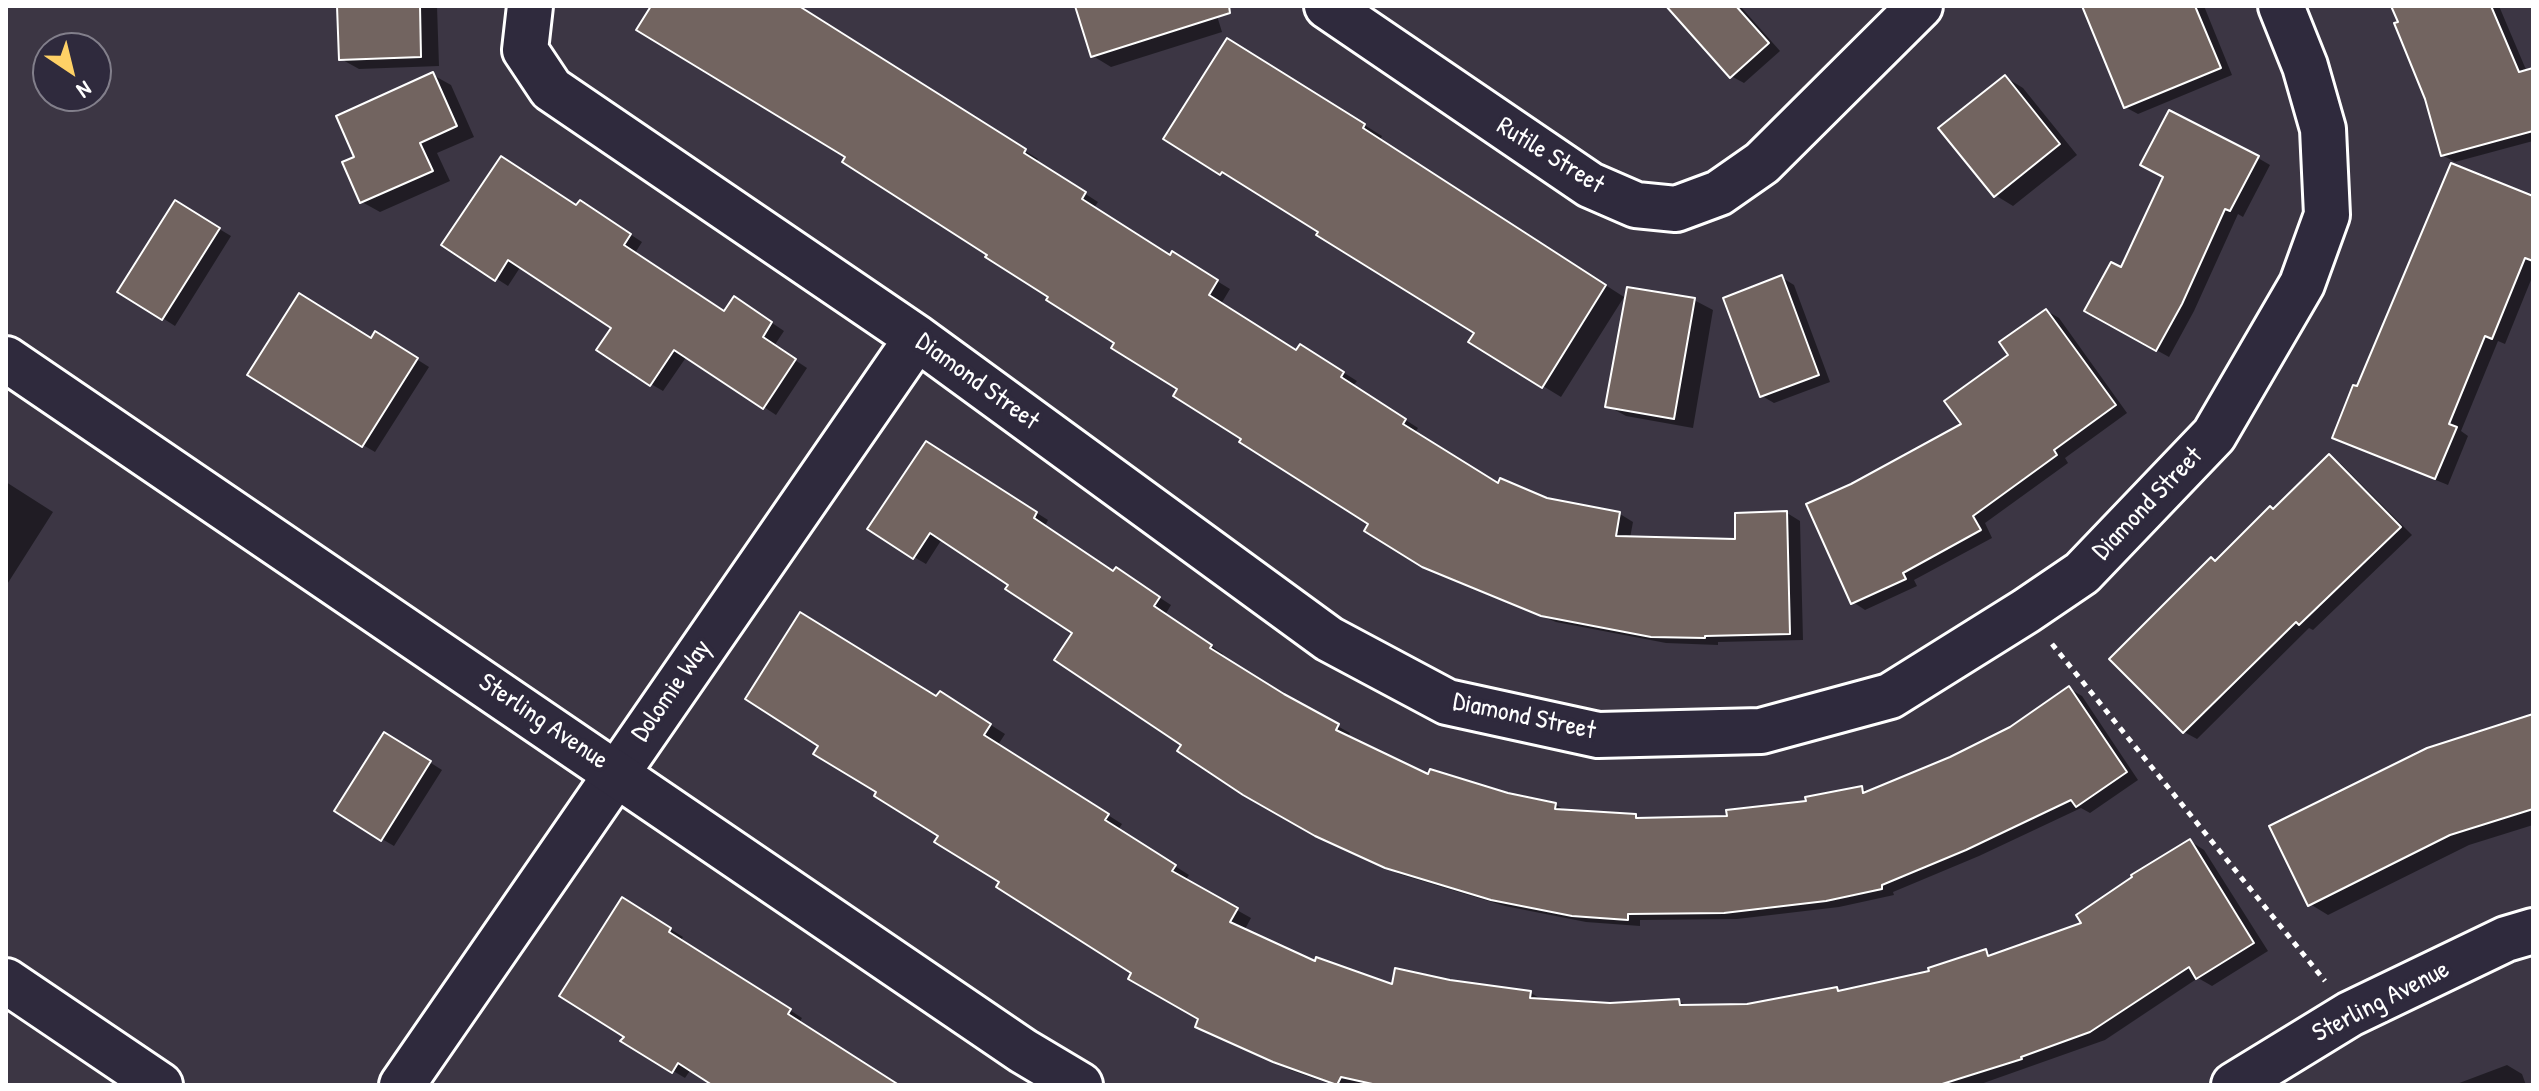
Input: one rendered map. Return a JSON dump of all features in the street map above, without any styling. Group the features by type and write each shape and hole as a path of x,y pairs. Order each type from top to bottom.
{"street":[{"name":"Diamond Street","path":"530,6 525,50 551,89 917,338 1329,639 1447,702 1598,735 1761,731 1890,696 2082,573 2214,435 2302,284 2327,215 2323,129 2305,66 2281,6"},
{"name":"Rutile Street","path":"1327,6 1590,185 1636,205 1676,209 1719,193 1762,163 1920,6"},
{"name":"Dolomie Way","path":"402,1085 917,338"},
{"name":"Sterling Avenue","path":"6,359 1023,1051 1080,1085"},
{"name":"Sterling Avenue","path":"2234,1085 2350,1014 2506,939 2533,931"},
{"path":"6,981 160,1085"}],"path":[{"path":"2026,611 2350,1014"}],"building":[{"path":"337,6 420,6 421,57 339,60"},
{"path":"651,6 799,6 1026,149 1024,153 1086,192 1082,199 1170,255 1172,251 1218,280 1209,295 1296,350 1300,344 1344,372 1341,377 1406,419 1403,424 1498,483 1500,478 1547,498 1620,512 1616,536 1735,539 1735,513 1787,511 1790,634 1651,637 1541,616 1422,567 1364,531 1368,524 1173,396 1177,389 1111,348 1114,343 1046,300 1048,297 985,257 987,255 842,162 845,157 636,30"},
{"path":"1075,6 1229,6 1230,13 1091,57"},
{"path":"1666,6 1736,6 1769,43 1730,78"},
{"path":"2082,6 2195,6 2221,68 2124,108"},
{"path":"2391,6 2491,6 2519,72 2533,68 2533,131 2441,156 2425,99 2394,23 2398,22"},
{"path":"1227,38 1365,124 1363,128 1606,285 1542,388 1468,342 1474,333 1316,235 1318,232 1222,172 1220,175 1163,139"},
{"path":"433,72 457,126 420,143 433,171 360,203 342,162 354,157 336,116"},
{"path":"2005,75 2060,144 1994,197 1938,128"},
{"path":"2169,110 2259,156 2230,211 2225,209 2182,304 2156,351 2084,311 2111,262 2121,267 2163,177 2140,165"},
{"path":"501,156 576,205 580,200 631,234 624,245 724,311 734,296 772,322 763,337 796,359 763,409 674,350 650,386 596,350 611,328 508,260 495,281 441,245"},
{"path":"2451,163 2533,196 2533,261 2525,258 2492,339 2485,336 2449,424 2457,427 2435,479 2332,438"},
{"path":"175,200 220,228 162,320 117,292"},
{"path":"1782,275 1819,375 1760,397 1723,298"},
{"path":"1627,287 1695,298 1674,419 1605,407"},
{"path":"299,293 371,338 375,331 418,358 362,447 247,375"},
{"path":"2046,309 2116,405 2054,450 2057,455 1973,516 1981,530 1903,573 1906,579 1851,604 1806,504 1851,484 1961,424 1944,401 2008,355 1999,342"},
{"path":"926,441 1037,512 1034,518 1113,571 1116,567 1160,597 1154,606 1212,645 1210,648 1339,724 1336,730 1428,774 1430,769 1508,793 1556,803 1555,809 1636,814 1636,818 1727,816 1726,810 1806,801 1805,797 1862,786 1863,793 1950,757 2010,727 2069,686 2127,772 2076,807 2071,800 1966,850 1882,885 1882,889 1826,901 1724,913 1628,914 1628,920 1572,916 1491,900 1385,868 1315,836 1243,795 1177,751 1181,745 1054,660 1072,633 1005,589 1008,585 930,533 913,559 867,529"},
{"path":"2329,454 2401,527 2299,625 2296,622 2183,733 2109,659 2211,557 2215,561 2270,506 2273,509"},
{"path":"800,612 936,696 940,691 991,724 984,735 1109,814 1105,820 1176,865 1172,871 1238,908 1230,922 1315,961 1316,957 1392,984 1395,968 1450,980 1531,991 1530,998 1610,1003 1679,999 1680,1005 1747,1004 1837,987 1838,991 1929,971 1928,968 1986,949 1988,956 2081,923 2076,915 2131,875 2190,839 2254,943 2196,979 2189,967 2090,1032 2022,1059 1939,1085 1377,1085 1341,1077 1337,1085 1273,1062 1195,1027 1198,1019 1128,979 1131,973 996,887 999,882 934,842 938,836 874,796 876,792 813,754 818,746 745,699"},
{"path":"2533,714 2533,809 2450,835 2308,906 2269,826 2427,748"},
{"path":"384,732 431,761 381,841 334,811"},
{"path":"622,897 671,928 669,932 791,1009 788,1014 899,1085 712,1085 678,1063 672,1073 620,1041 624,1037 559,996"}]}
